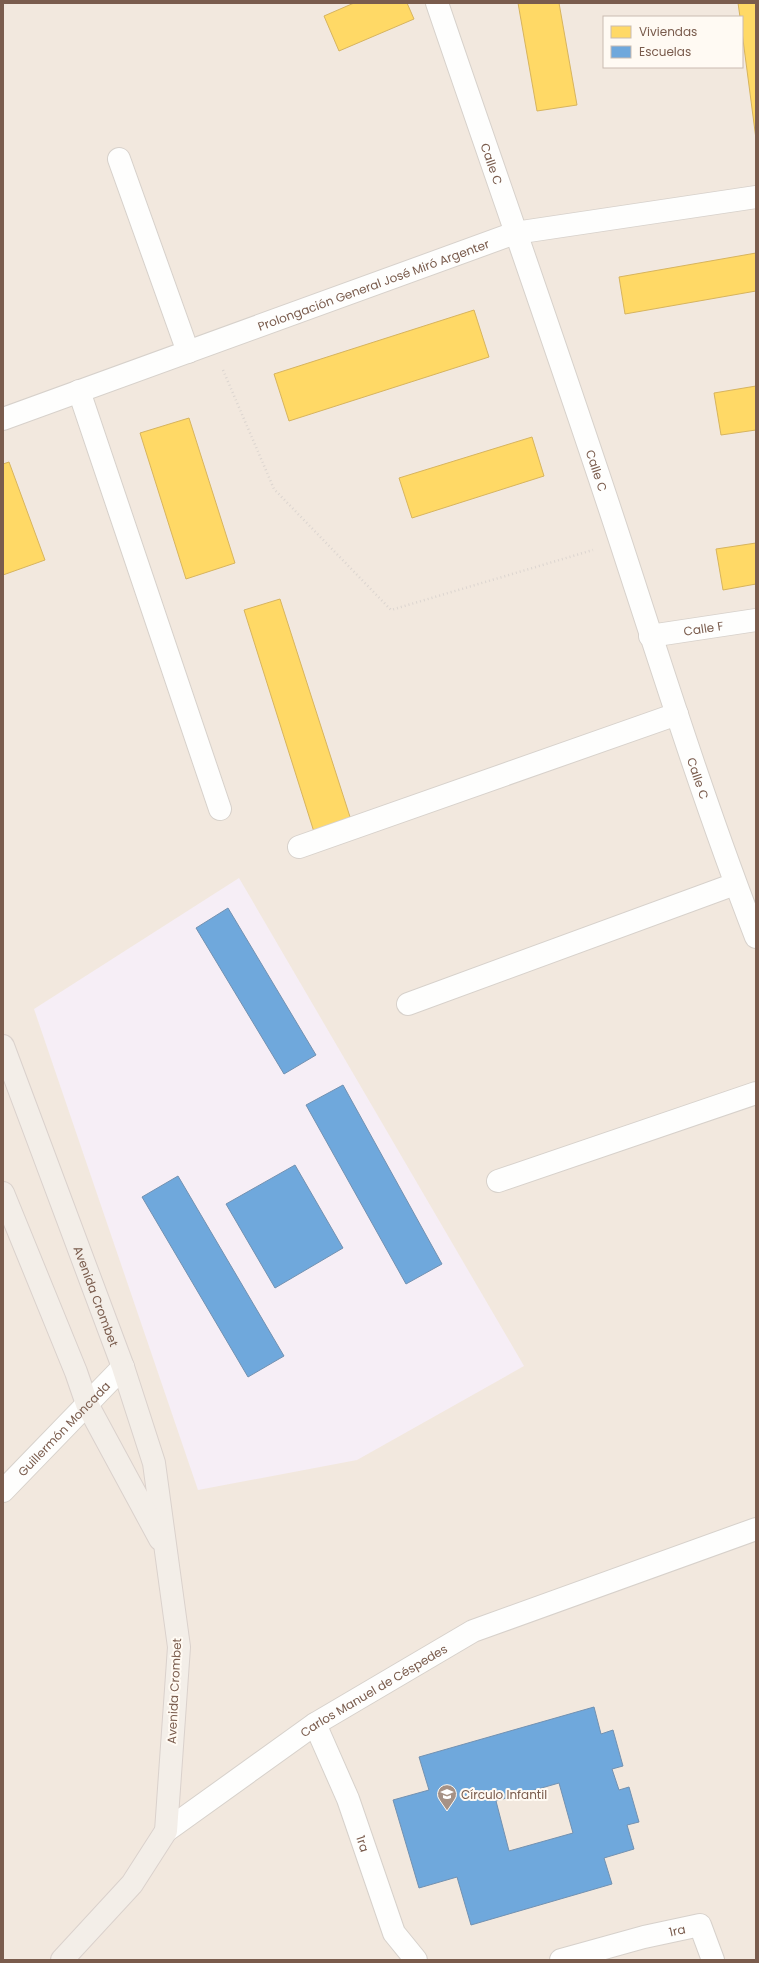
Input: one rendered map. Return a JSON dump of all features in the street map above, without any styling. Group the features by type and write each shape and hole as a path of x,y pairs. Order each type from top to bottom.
{"main road":[{"name":"Avenida Crombet","path":"3,1046 123,1366 154,1463 179,1647 166,1831"},
{"name":"Avenida Crombet","path":"3,1193 76,1372 87,1404 167,1552"},
{"name":"Carlos Manuel de Céspedes","path":"62,1960 132,1884 166,1831"}],"street":[{"name":"Calle C","path":"437,3 620,542 650,636 735,884 756,937"},
{"path":"119,159 188,352"},
{"name":"Prolongación General José Miró Argenter","path":"3,418 212,344 515,233 756,197"},
{"path":"79,391 220,809"},
{"name":"Calle F","path":"650,636 756,620"},
{"path":"299,847 677,714"},
{"path":"408,1004 735,884"},
{"path":"498,1181 756,1093"},
{"name":"Guillermón Moncada","path":"3,1491 123,1366"},
{"name":"Carlos Manuel de Céspedes","path":"166,1831 315,1724 473,1631 721,1540 756,1529"},
{"name":"1ra","path":"315,1724 348,1799 394,1933 416,1960"},
{"name":"1ra","path":"561,1960 644,1937 700,1925 713,1960"}],"path":[{"path":"212,344 274,489 390,610 620,542"}],"shaded area":[{"path":"3,3 756,3 756,1960 3,1960"},
{"path":"239,878 524,1366 357,1460 198,1490 34,1009"}],"building: Viviendas":[{"path":"354,3 407,3 414,19 339,51 324,16"},
{"path":"518,3 559,3 577,105 537,111"},
{"path":"738,3 756,3 756,139 743,40 743,16 740,16"},
{"path":"756,253 756,291 625,314 619,277"},
{"path":"474,310 489,357 289,421 274,374"},
{"path":"756,386 756,430 721,435 714,393"},
{"path":"189,418 235,563 186,579 140,433"},
{"path":"532,437 544,476 412,518 399,478"},
{"path":"9,462 45,560 3,575 3,464"},
{"path":"756,543 756,584 723,590 716,549"},
{"path":"280,599 351,820 314,832 244,610"}],"building: Escuelas":[{"path":"228,908 316,1055 284,1074 196,928"},
{"path":"343,1085 442,1264 406,1284 306,1105"},
{"path":"295,1165 343,1248 275,1288 226,1204"},
{"path":"178,1176 284,1356 248,1377 142,1197"},
{"name":"Círculo Infantil","path":"594,1707 601,1734 613,1730 623,1766 612,1769 619,1790 629,1787 639,1822 627,1825 634,1849 604,1858 612,1884 471,1925 457,1877 419,1888 393,1800 429,1790 419,1757","holes":["559,1783 573,1833 509,1851 496,1801"]}],"place":[{"name":"Círculo Infantil","path":"447,1811"}]}
